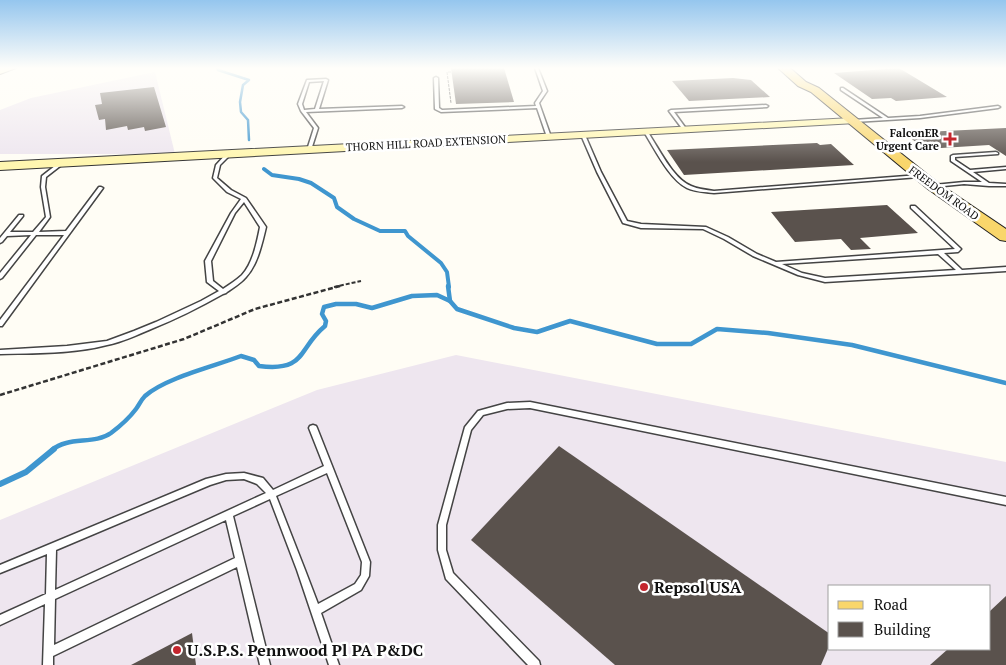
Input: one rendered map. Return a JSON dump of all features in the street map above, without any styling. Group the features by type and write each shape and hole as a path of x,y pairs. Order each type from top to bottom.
{"main road":[{"name":"FREEDOM ROAD","path":"826,99 933,186 1006,236"}],"street":[{"name":"THORN HILL ROAD EXTENSION","path":"0,166 852,121"}],"lane":[{"path":"302,99 300,104 302,111 316,128 309,150"},
{"path":"317,110 320,99"},
{"path":"437,99 437,109 442,111 538,107"},
{"path":"540,99 537,103 549,137"},
{"path":"857,99 887,119"},
{"path":"685,130 671,111 766,106"},
{"path":"302,111 402,107"},
{"path":"852,121 920,117 998,107"},
{"path":"646,132 676,177 685,186 700,191 714,192 920,176"},
{"path":"583,135 599,172 625,222 641,226 704,228 726,238 755,256 800,274 825,280 1006,268"},
{"path":"989,185 953,160 953,156 996,153"},
{"path":"0,352 108,343 135,333 224,292 246,276 255,255 263,227 244,199 229,191 215,178 218,165 229,154"},
{"path":"0,277 48,217 48,207 42,187 44,176 62,163"},
{"path":"968,170 1006,168"},
{"path":"933,186 964,183 1006,185"},
{"path":"0,324 101,188"},
{"path":"224,292 210,282 208,261 233,213 244,199"},
{"path":"774,263 956,251 958,249 912,207"},
{"path":"0,241 21,216"},
{"path":"6,234 68,233"},
{"path":"939,252 960,271"},
{"path":"534,665 449,576 442,550 442,525 468,430 481,414 507,406 530,405 1006,501"},
{"path":"313,428 366,562 365,576 358,587 315,611"},
{"path":"0,620 329,468"},
{"path":"0,569 226,477 244,476 260,481 272,494 334,665"},
{"path":"229,515 265,665"},
{"path":"48,665 52,547"},
{"path":"48,654 239,561"}],"path":[{"path":"0,395 184,339 256,309 316,291 361,281"}],"shaded area":[{"path":"28,99 162,99 175,154 0,154 0,110"},
{"path":"456,355 1006,462 1006,665 0,665 0,520 317,390"}],"building":[{"path":"101,99 158,99 166,127 145,131 144,127 128,130 127,126 106,130 105,119 99,120 95,105 102,104"},
{"path":"455,99 513,99 514,102 456,104"},
{"path":"687,99 729,99 689,101"},
{"path":"893,99 921,99 896,101"},
{"path":"1006,128 1006,156 989,145 925,149 904,133"},
{"path":"817,143 820,145 831,144 854,165 684,175 667,150"},
{"path":"887,205 918,233 860,238 871,249 851,250 841,239 795,242 771,212"},
{"name":"Repsol USA","path":"559,446 828,633 828,649 821,665 615,665 471,540"},
{"path":"1006,596 1006,665 930,665 947,650 991,650 991,610"},
{"name":"U.S.P.S. Pennwood Pl PA P&DC","path":"192,633 196,665 131,665"}],"waterway":[{"path":"241,99 241,112 248,120 249,140"},
{"path":"264,169 272,175 299,179 311,183 334,198 337,207 354,219 380,231 405,231 408,236 441,263 447,272 449,287"},
{"path":"448,286 450,301"},
{"path":"52,450 66,443 104,437 121,425 145,396 165,384 191,373 241,356 254,360 259,366 286,366 294,362 325,326 326,321 322,314 324,307 336,304 356,304 372,308 412,296 437,295 450,301"},
{"path":"450,301 457,309 514,328 537,332 570,321 657,344 691,344 717,329 768,333 852,345 1006,383"},
{"path":"0,484 26,472 54,449"}],"place":[{"name":"FalconER Urgent Care","path":"950,139"},
{"name":"Repsol USA","path":"644,587"},
{"name":"U.S.P.S. Pennwood Pl PA P&DC","path":"177,650"}]}
